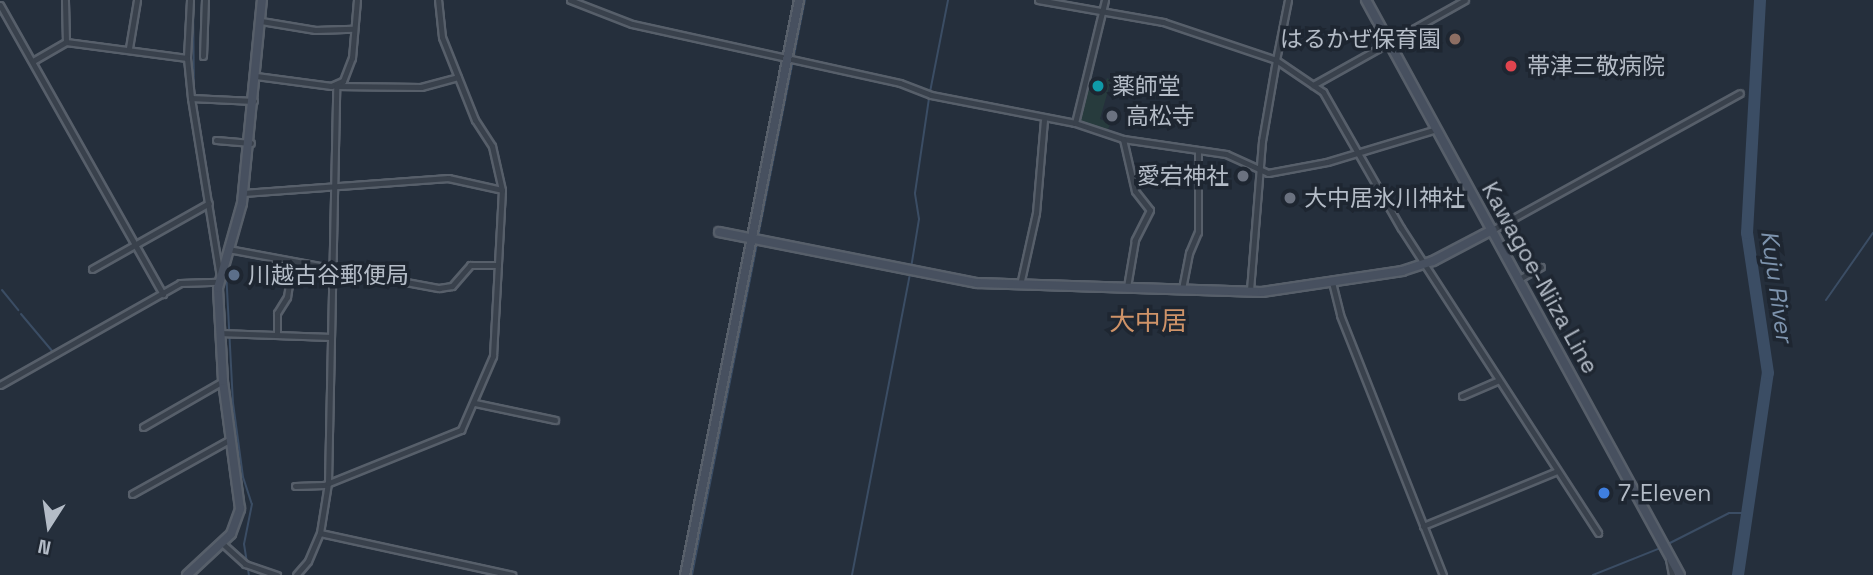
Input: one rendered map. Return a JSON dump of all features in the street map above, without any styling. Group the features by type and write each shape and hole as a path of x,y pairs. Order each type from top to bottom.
{"street":[{"path":"65,0 66,42"},
{"path":"129,48 137,0"},
{"path":"187,575 223,544 240,509 223,381 219,280 187,58 190,0"},
{"path":"203,56 205,0"},
{"path":"219,280 243,193 251,143 262,0"},
{"path":"296,575 308,561 320,533 327,483 336,86 350,66 357,0"},
{"path":"295,486 327,483 455,434 468,422 498,334 502,190 492,146 475,120 442,37 438,0"},
{"path":"570,0 632,24 1044,120 1075,123 1123,139 1226,154 1260,169 1282,174 1437,129"},
{"path":"685,575 799,0"},
{"path":"1038,0 1171,24 1276,60 1323,92 1425,264 1598,533"},
{"path":"1075,123 1105,0"},
{"path":"1250,291 1260,169 1288,0"},
{"name":"Kawagoe-Niiza Line","path":"1366,0 1680,575"},
{"path":"1312,85 1465,0"},
{"path":"0,5 163,293"},
{"path":"261,22 315,30 354,29"},
{"path":"33,61 66,42 129,48 187,58"},
{"path":"256,76 336,86 421,87 458,77"},
{"path":"719,232 961,280 1020,285 1250,291 1332,282 1425,264 1740,93"},
{"path":"191,98 254,101"},
{"path":"1020,285 1036,214 1044,120"},
{"path":"216,139 251,143"},
{"path":"1123,139 1135,191 1150,211 1136,240 1127,287"},
{"path":"1182,289 1189,253 1198,232 1198,150"},
{"path":"243,193 448,178 502,190"},
{"path":"92,269 209,203"},
{"path":"228,249 443,289 452,286 470,265 498,265"},
{"path":"277,335 277,313 287,297 293,261"},
{"path":"1519,279 1541,267"},
{"path":"0,385 185,281 219,280"},
{"path":"1332,282 1340,315 1443,575"},
{"path":"219,333 331,337"},
{"path":"1462,396 1499,380"},
{"path":"143,427 223,381"},
{"path":"475,403 555,420"},
{"path":"132,494 231,439"},
{"path":"1423,526 1558,471"},
{"path":"320,533 512,575"},
{"path":"223,544 245,564 277,575"},
{"path":"1668,552 1672,575"}],"green space":[{"path":"1107,78 1111,80 1100,119 1111,123 1107,131 1079,120 1087,79 1088,90 1102,93"}],"waterway":[{"path":"193,0 194,95"},
{"path":"758,237 805,0"},
{"path":"930,92 948,0"},
{"name":"Kuju River","path":"1738,575 1768,373 1747,233 1760,0"},
{"path":"911,268 919,219 915,193 929,98"},
{"path":"195,100 219,257"},
{"path":"1826,300 1873,233"},
{"path":"692,575 757,243"},
{"path":"226,270 233,403 243,477 252,504 244,544 249,575"},
{"path":"852,575 910,274"},
{"path":"2,290 18,310"},
{"path":"21,314 53,352"},
{"path":"13,381 49,360"},
{"path":"1668,544 1729,513 1747,513"},
{"path":"1593,575 1663,547"}],"place":[{"name":"はるかぜ保育園","path":"1455,39"},
{"name":"帯津三敬病院","path":"1511,66"},
{"name":"薬師堂","path":"1098,86"},
{"name":"高松寺","path":"1112,116"},
{"name":"愛宕神社","path":"1243,176"},
{"name":"大中居氷川神社","path":"1290,198"},
{"name":"川越古谷郵便局","path":"234,275"},
{"name":"7-Eleven","path":"1604,493"}],"district":[{"name":"大中居","path":"1148,322"}]}
